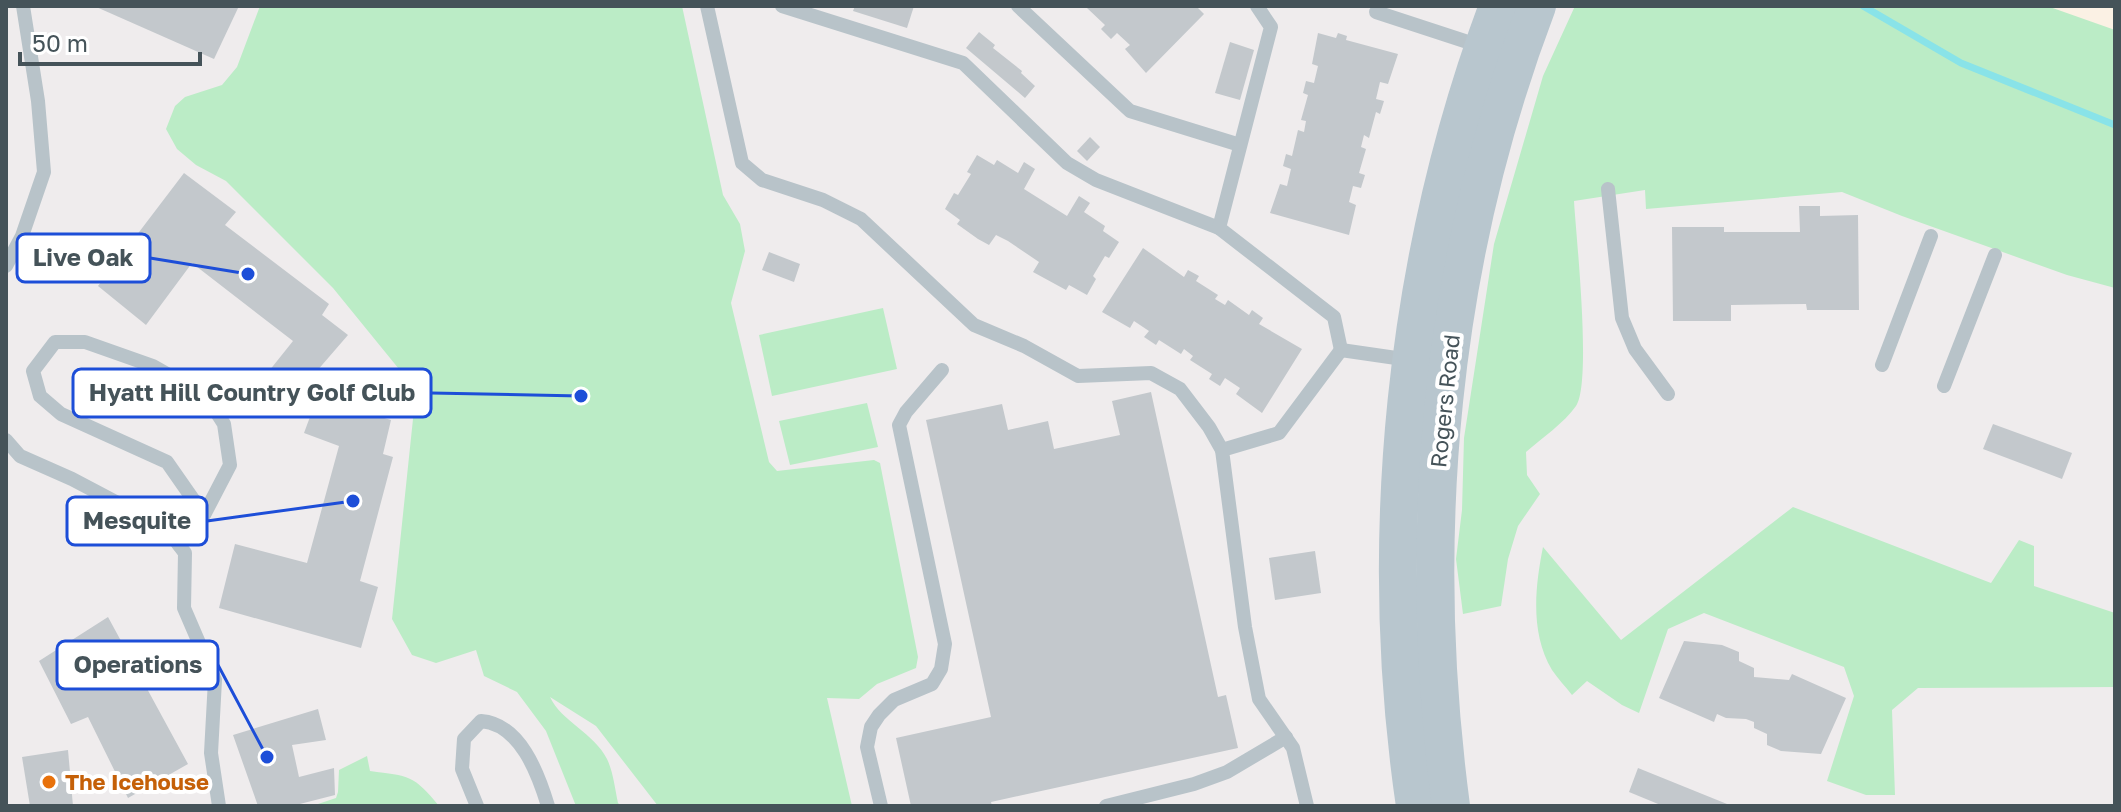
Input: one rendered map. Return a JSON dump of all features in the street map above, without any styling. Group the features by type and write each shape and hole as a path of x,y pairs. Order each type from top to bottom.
{"main road":[{"name":"Rogers Road","path":"1451,806 1440,706 1435,585 1437,465 1424,279 1441,196 1498,6"},
{"name":"Rogers Road","path":"1415,806 1402,686 1399,602 1402,468 1430,363 1467,249 1508,88 1537,6"}],"lane":[{"path":"6,266 22,236 44,172 38,101 23,6"},
{"path":"707,6 742,163 762,180 823,200 861,219 974,325 1024,346 1078,376 1151,373 1180,389 1209,427 1222,450 1245,627 1259,699 1293,748 1307,806"},
{"path":"782,6 963,63 1067,163 1096,180 1219,228 1334,317 1341,350 1279,433 1222,450"},
{"path":"1018,6 1130,111 1240,145"},
{"path":"1219,228 1271,27 1257,6"},
{"path":"1376,12 1484,47"},
{"path":"1608,189 1622,318 1635,349 1668,394"},
{"path":"1882,365 1931,236"},
{"path":"1944,386 1995,255"},
{"path":"179,545 204,515 230,465 224,424 206,396 153,366 85,342 55,342 33,371 40,396 61,414 167,462 204,515"},
{"path":"1341,350 1430,363"},
{"path":"881,806 867,747 871,727 894,700 932,684 941,669 945,644 899,425 906,412 942,370"},
{"path":"6,440 20,456 72,479 167,529 185,553 184,608 215,680 211,753 219,806"},
{"path":"477,806 462,769 464,739 481,721 497,722 519,742 540,780 548,806"},
{"path":"1106,806 1194,784 1227,772 1286,737"}],"shaded area":[{"path":"2018,6 2115,6 2115,48"}],"green space":[{"path":"260,6 682,6 723,195 740,224 745,251 731,303 769,462 777,471 874,460 880,463 918,657 916,668 877,684 859,699 827,698 852,806 658,806 596,726 550,697 562,713 601,750 609,764 621,806 576,806 546,731 517,692 484,676 476,650 436,663 412,655 392,619 413,419 403,374 333,288 226,181 196,165 177,149 166,129 175,106 185,97 222,85 237,67"},
{"path":"1575,6 2047,6 2115,30 2115,288 2067,275 1842,192 1646,209 1645,190 1574,201 1583,340 1581,392 1571,412 1526,452 1527,475 1540,494 1518,526 1508,559 1501,606 1463,614 1456,559 1462,510 1464,438 1494,244 1543,76"},
{"path":"883,308 897,369 772,396 759,335"},
{"path":"867,403 878,447 790,465 779,421"},
{"path":"1793,507 1991,583 2019,540 2034,546 2034,586 2115,613 2115,687 1918,688 1892,710 1895,795 1866,795 1827,781 1854,696 1844,667 1704,613 1668,629 1639,713 1587,681 1572,695 1552,670 1537,625 1538,578 1543,547 1621,640"},
{"path":"367,756 370,771 410,779 439,806 312,806 336,798 339,770"}],"building":[{"path":"94,6 239,6 214,59"},
{"path":"855,6 914,6 907,28 853,11"},
{"path":"1088,6 1196,6 1204,14 1146,73 1125,49 1130,45 1117,33 1111,39 1101,29 1105,25"},
{"path":"979,32 1035,86 1025,98 966,48"},
{"path":"1318,33 1336,38 1338,33 1347,36 1346,40 1398,54 1388,84 1380,82 1376,99 1384,101 1380,114 1376,112 1369,138 1364,135 1361,147 1366,149 1359,173 1365,175 1361,188 1353,186 1349,202 1356,205 1349,235 1270,213 1280,184 1287,186 1291,169 1283,166 1286,154 1292,156 1298,130 1304,132 1306,121 1301,120 1308,95 1303,93 1306,81 1314,83 1318,66 1312,64"},
{"path":"1230,42 1254,50 1240,100 1215,93"},
{"path":"1090,137 1100,147 1087,161 1077,151"},
{"path":"977,155 994,165 997,160 1018,173 1024,162 1035,169 1024,189 1067,216 1079,196 1090,203 1084,212 1105,226 1103,231 1119,242 1109,258 1105,256 1093,276 1096,279 1087,295 1069,285 1066,290 1033,272 1039,262 1008,241 996,235 989,245 978,239 957,224 960,220 945,209 971,174 967,172"},
{"path":"184,173 236,212 225,225 329,304 322,315 348,335 297,394 269,371 293,341 192,263 146,325 98,286"},
{"path":"1799,206 1820,206 1820,216 1858,215 1859,310 1807,310 1806,304 1731,305 1731,321 1673,321 1672,227 1724,227 1724,232 1800,232"},
{"path":"1143,248 1184,277 1188,270 1199,276 1196,281 1218,295 1215,299 1225,305 1228,300 1249,315 1252,310 1263,318 1259,324 1302,349 1262,413 1236,394 1240,388 1225,378 1220,386 1209,379 1212,374 1190,360 1193,356 1184,349 1181,354 1159,340 1156,345 1144,337 1149,331 1134,321 1130,328 1102,312"},
{"path":"769,252 800,264 794,282 762,270"},
{"path":"1151,392 1218,697 1226,695 1238,748 991,802 992,806 911,806 896,738 991,717 926,420 1002,404 1008,430 1048,421 1054,449 1120,435 1112,401"},
{"path":"317,398 391,420 383,454 393,457 360,581 378,587 361,648 219,608 235,544 307,563 339,446 304,433"},
{"path":"1993,424 2072,453 2062,479 1983,449"},
{"path":"1315,551 1321,593 1275,600 1269,558"},
{"path":"108,617 188,764 128,798 88,717 71,724 39,661"},
{"path":"1684,641 1722,645 1739,652 1739,661 1754,668 1754,677 1789,680 1792,674 1846,698 1821,754 1781,751 1767,745 1767,734 1754,728 1754,722 1717,714 1714,722 1659,698"},
{"path":"318,709 326,740 292,745 299,777 334,768 335,795 292,806 258,806 233,735"},
{"name":"The Icehouse","path":"68,750 73,806 30,806 22,757"},
{"path":"1638,768 1732,806 1663,806 1629,792"}],"waterway":[{"path":"1863,6 1961,63 2115,125"}],"place":[{"name":"Live Oak","path":"248,274"},
{"name":"Hyatt Hill Country Golf Club","path":"581,396"},
{"name":"Mesquite","path":"353,501"},
{"name":"Operations","path":"267,757"},
{"name":"The Icehouse","path":"49,782"}]}
